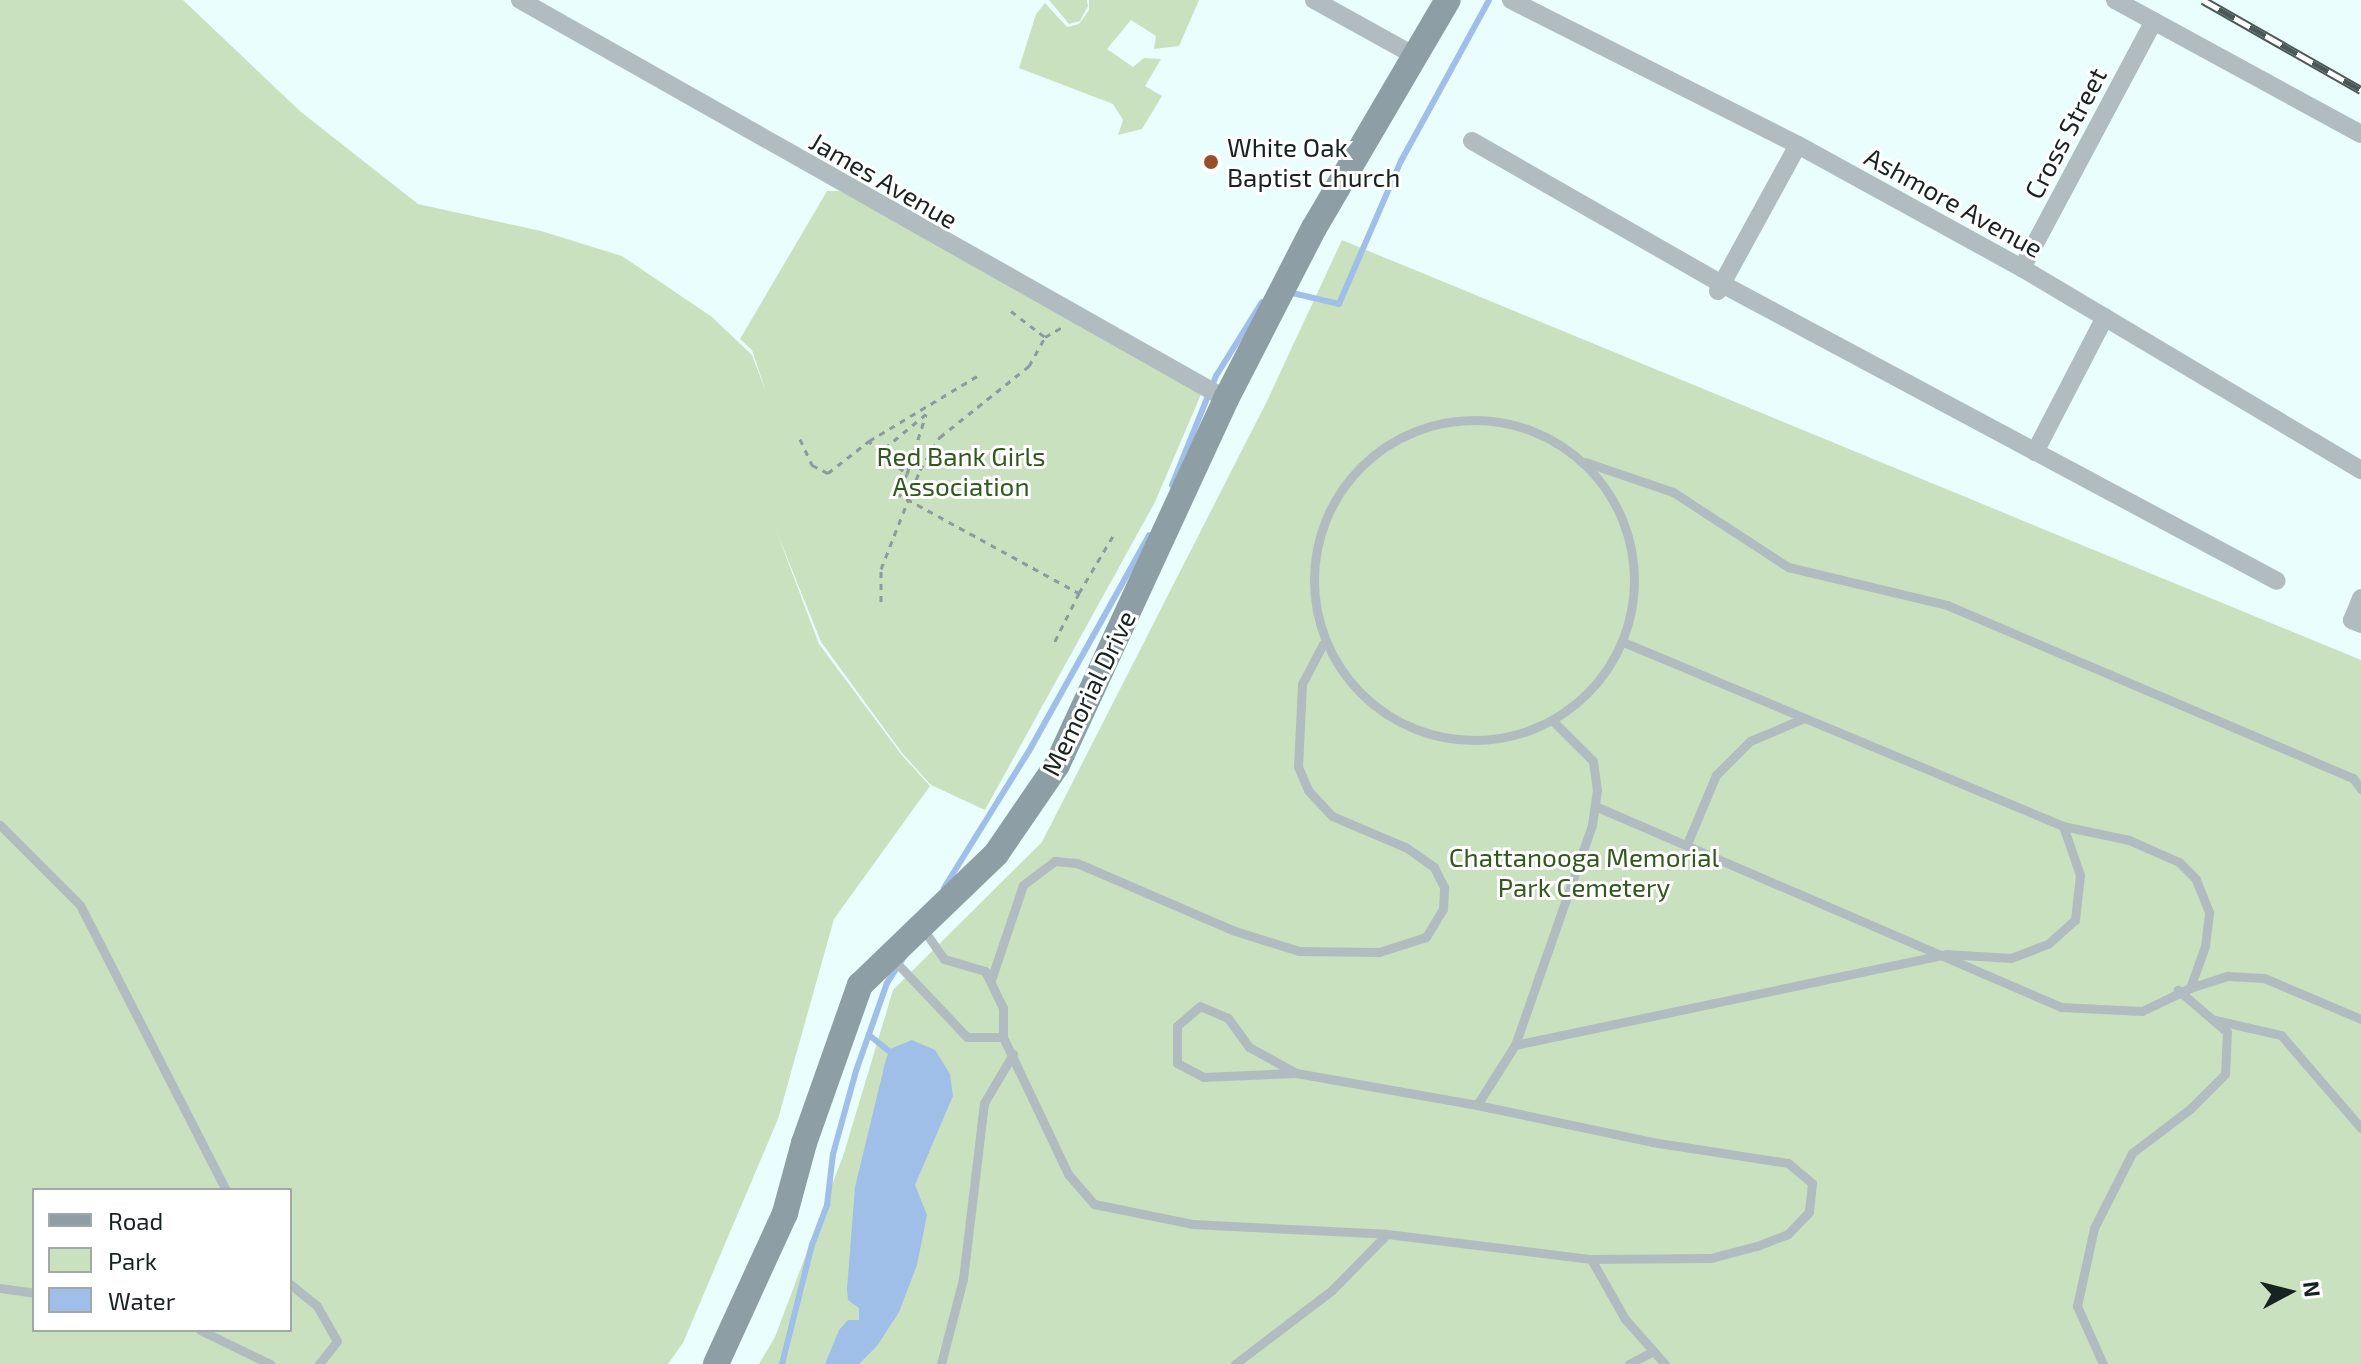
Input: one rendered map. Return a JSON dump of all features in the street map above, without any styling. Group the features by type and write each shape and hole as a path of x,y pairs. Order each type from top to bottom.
{"street":[{"name":"James Avenue","path":"520,0 1226,399"},
{"path":"1314,0 1415,56"},
{"name":"Memorial Drive","path":"716,1364 785,1213 804,1143 860,985 996,854 1057,765 1226,399 1314,228 1448,0"},
{"name":"Ashmore Avenue","path":"1511,0 1798,145 2022,268 2361,470"},
{"path":"2115,0 2361,134"},
{"name":"Cross Street","path":"2022,268 2154,21"},
{"path":"1472,141 1720,287 2277,581"},
{"path":"1720,287 1798,145"},
{"path":"2035,452 2105,317"},
{"path":"2361,598 2352,620 2361,624"}],"lane":[{"path":"1585,462 1613,499 1630,542 1635,589 1623,642 1597,684 1553,721 1502,740 1447,740 1395,722 1352,687 1323,644 1312,579 1324,518 1358,466 1410,431 1471,418 1532,429 1585,462 1673,492 1788,567 1947,605 2353,778 2361,789"},
{"path":"1623,642 2063,826 2129,840 2179,862 2196,879 2209,912 2205,946 2190,988"},
{"path":"991,980 1023,885 1055,861 1077,863 1235,931 1299,951 1379,952 1426,937 1443,909 1444,887 1434,867 1405,847 1332,816 1308,790 1298,767 1302,684 1323,644"},
{"path":"1687,844 1716,775 1750,741 1802,719"},
{"path":"1477,1105 1515,1045 1595,806 1593,761 1553,721"},
{"path":"1595,806 1946,954 2061,1007 2142,1011 2178,990 2228,976 2264,978 2361,1019"},
{"path":"0,825 80,905 225,1188"},
{"path":"1515,1045 1946,954 2011,958 2048,944 2075,920 2080,875 2063,826"},
{"path":"921,927 944,959 985,971 991,980 1003,1008 1003,1037 1068,1174 1094,1204 1192,1224 1387,1234 1591,1259 1711,1258 1788,1234 1809,1212 1812,1183 1788,1163 1652,1142 1477,1105 1296,1073 1203,1077 1177,1063 1177,1026 1200,1006 1228,1018 1249,1047 1296,1073"},
{"path":"890,956 967,1037 1003,1037"},
{"path":"2103,1364 2077,1306 2094,1228 2132,1153 2190,1109 2225,1074 2227,1032 2178,990"},
{"path":"2212,1019 2281,1035 2361,1128"},
{"path":"941,1364 963,1279 984,1103 1013,1054"},
{"path":"1235,1364 1332,1290 1387,1234"},
{"path":"1591,1259 1625,1319 1665,1364"},
{"path":"292,1286 317,1306 337,1341 319,1364"},
{"path":"0,1288 32,1293"},
{"path":"204,1332 270,1364"},
{"path":"1629,1364 1652,1352"}],"path":[{"path":"1011,311 1045,337"},
{"path":"881,602 881,569 906,499 940,437 1029,366 1045,337 1057,333 1072,314"},
{"path":"800,439 812,465 828,473 869,441 977,376"},
{"path":"880,452 926,414 907,474 896,493 1079,593"},
{"path":"869,441 907,474"},
{"path":"1053,645 1113,536"}],"green space":[{"name":"Red Bank Girls Association","path":"0,0 183,0 301,112 418,204 541,231 622,256 712,317 752,355 766,392 752,350 740,339 827,191 840,191 1202,392 1155,502 985,810 931,785 902,753 821,642 776,530 819,644 901,754 930,786 834,919 778,1119 683,1343 668,1364 0,1364"},
{"path":"1049,0 1087,0 1088,6 1080,21 1069,24"},
{"path":"1089,0 1199,0 1179,46 1154,49 1156,36 1131,20 1107,49 1133,67 1144,58 1161,59 1145,86 1162,96 1142,129 1118,135 1123,120 1113,104 1019,68 1036,14 1045,3 1067,27 1079,24 1089,10"},
{"name":"Chattanooga Memorial Park Cemetery","path":"1342,240 2361,660 2361,1364 759,1364 775,1337 844,1153 893,990 1042,842 1266,403"}],"water":[{"path":"912,1040 935,1050 950,1074 953,1096 915,1185 927,1215 917,1265 899,1312 877,1346 859,1364 825,1364 839,1330 848,1320 859,1320 859,1308 848,1300 847,1289 855,1187 886,1059 890,1049"}],"waterway":[{"path":"1288,292 1339,304 1401,161 1489,0"},
{"path":"1172,485 1216,376 1262,302"},
{"path":"944,888 1029,751 1149,535"},
{"path":"782,1364 812,1245 827,1205 833,1154 856,1071 887,983 907,952"},
{"path":"869,1035 894,1055"}],"railway":[{"path":"2203,0 2361,90"}],"place":[{"name":"White Oak Baptist Church","path":"1211,162"}]}
